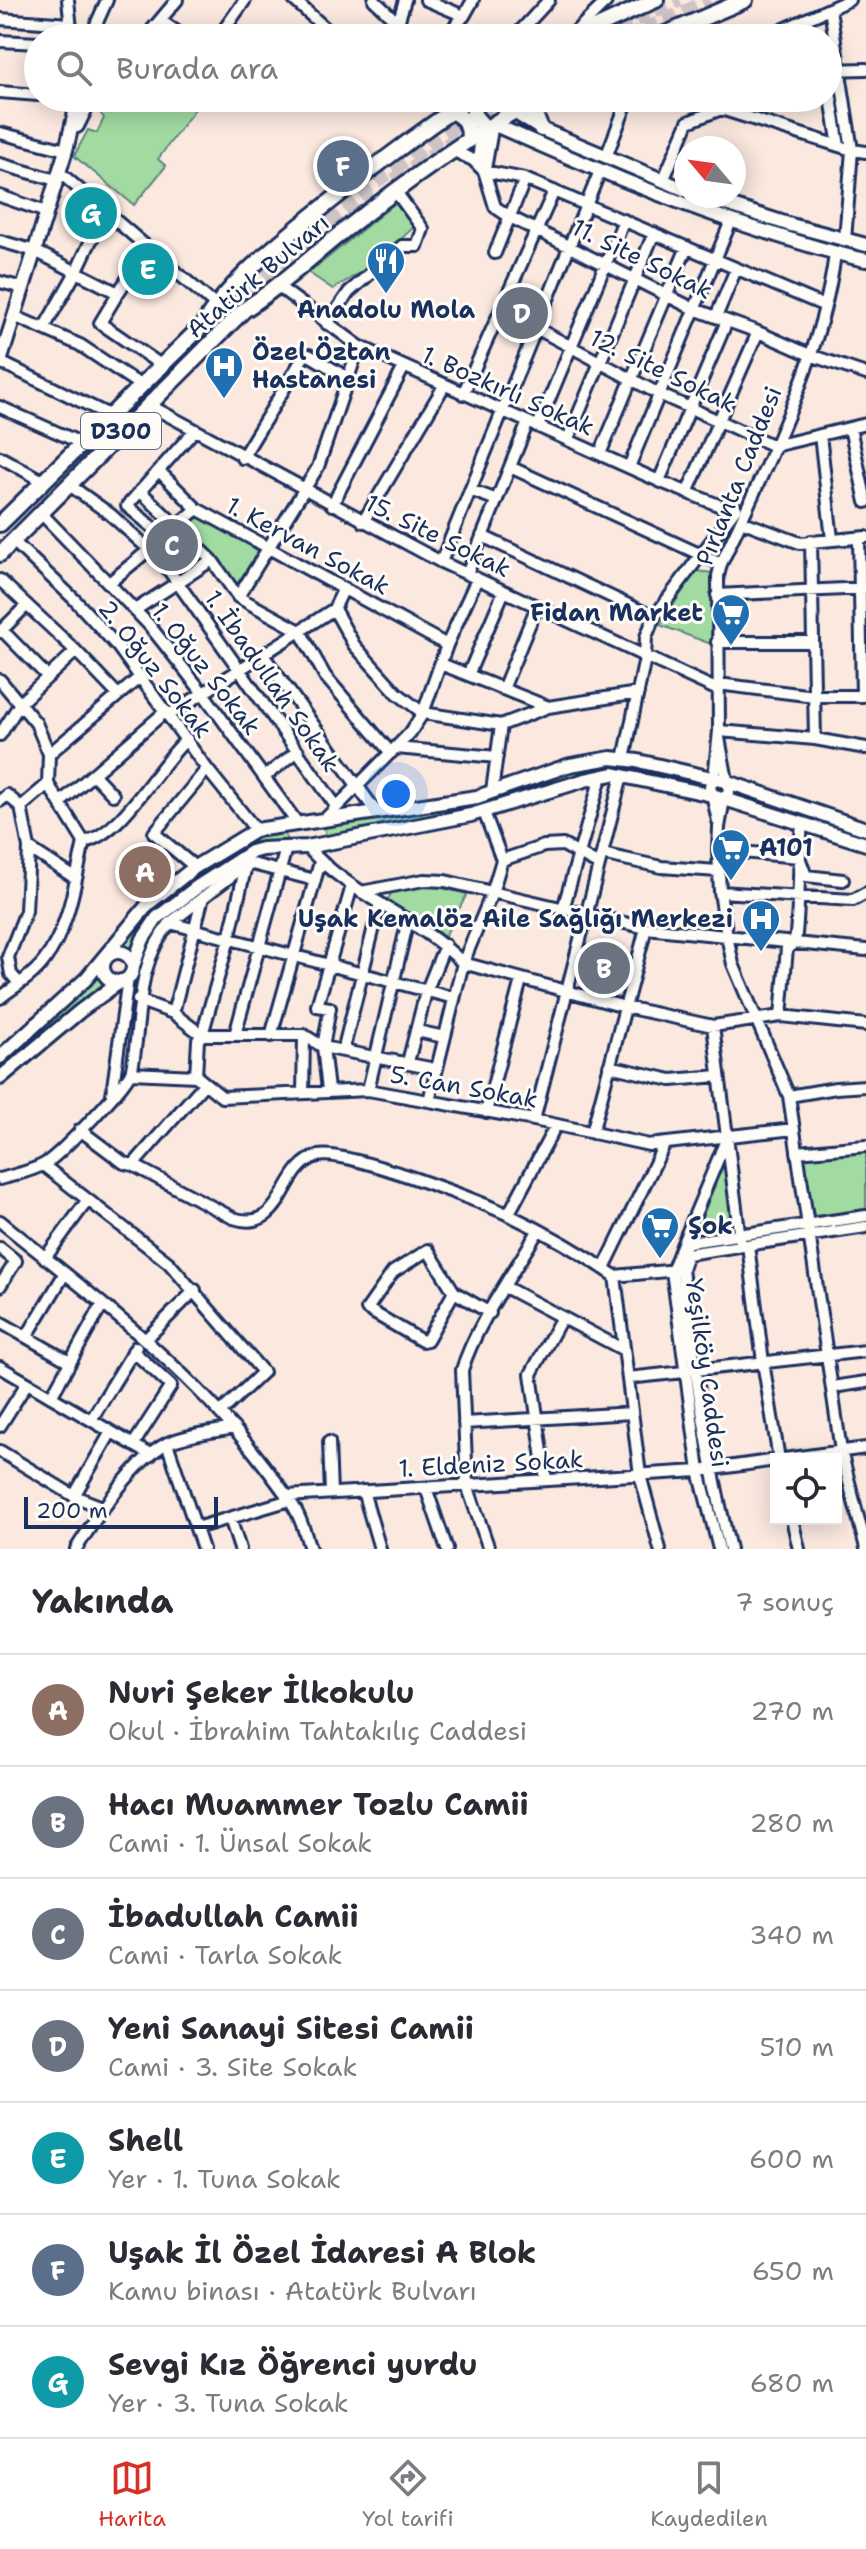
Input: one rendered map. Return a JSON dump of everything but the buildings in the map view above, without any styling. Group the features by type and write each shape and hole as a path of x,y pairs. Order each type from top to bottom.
{"highway":[{"path":"602,24 656,0"},
{"path":"689,24 745,0"},
{"name":"Atatürk Bulvarı","path":"0,524 203,325 215,305 300,227 380,162 450,112"},
{"path":"452,112 466,122 470,132 468,141"},
{"path":"474,112 490,127"},
{"name":"Atatürk Bulvarı","path":"0,554 244,310 279,287 354,222 490,127 505,112"},
{"path":"535,112 541,129"}],"main road":[{"path":"0,362 5,328 14,316 80,112"},
{"path":"518,112 525,121 541,129 674,185"},
{"path":"490,127 731,221 839,255 866,260"},
{"path":"600,171 606,157"},
{"path":"740,208 866,245"},
{"path":"839,255 834,245 842,239"},
{"path":"0,1057 50,1014 107,957 149,903 195,867 256,830 477,797 570,765 599,759 624,759 720,780 866,829"},
{"path":"622,775 624,759"},
{"path":"0,1078 127,975 143,939 157,918 262,849 302,847 484,812 601,777 622,775 718,797 866,844"},
{"path":"302,847 322,832 307,823"},
{"path":"302,847 289,838 307,823"},
{"path":"121,952 129,958 127,975 113,981 104,972 103,964 107,957 121,952"}],"street":[{"path":"0,19 70,24 68,0"},
{"path":"96,24 107,0"},
{"path":"157,24 177,0"},
{"path":"294,0 321,24"},
{"path":"374,0 398,23 405,0"},
{"path":"426,0 464,16"},
{"path":"457,24 473,0"},
{"path":"527,24 549,0"},
{"path":"796,24 849,0"},
{"path":"227,24 241,1"},
{"path":"607,1 607,11 615,18"},
{"path":"585,24 607,1"},
{"path":"830,9 832,24"},
{"path":"160,20 166,24"},
{"path":"0,41 24,42"},
{"path":"842,71 866,69"},
{"path":"842,84 852,150 842,239"},
{"path":"0,92 24,94"},
{"path":"606,157 623,112"},
{"path":"663,181 688,122 713,112"},
{"path":"731,112 866,152"},
{"path":"833,112 839,146"},
{"name":"11. Site Sokak","path":"490,127 480,142 479,154 495,207 510,217 694,309 866,374"},
{"path":"0,133 66,150"},
{"path":"454,151 473,160 484,171 525,179 825,306"},
{"path":"0,164 58,176 105,211 215,305"},
{"path":"441,562 600,171"},
{"path":"495,253 525,179"},
{"path":"463,394 554,191"},
{"path":"327,324 349,292 402,246 417,246 423,229 396,192"},
{"path":"0,196 46,212"},
{"path":"44,328 76,272 105,211"},
{"path":"307,823 336,806 393,750 423,713 472,577 482,536 510,467 571,348 624,220"},
{"path":"629,467 731,221"},
{"path":"568,439 654,233"},
{"path":"0,241 35,251 118,293"},
{"path":"148,247 100,323 161,365"},
{"path":"600,454 687,247"},
{"name":"Pırlanta Caddesi","path":"718,797 729,791 720,780 717,595 721,564 774,446 810,355 839,255"},
{"path":"659,481 690,408 722,319 736,269"},
{"path":"0,282 23,288"},
{"name":"1. Bozkırlı Sokak","path":"279,287 359,346 659,481 733,511"},
{"path":"14,316 80,345 140,385"},
{"name":"12. Site Sokak","path":"536,328 659,394 774,446"},
{"path":"687,493 758,332"},
{"path":"238,597 318,467 359,346"},
{"path":"242,458 304,356 309,355 348,378"},
{"path":"0,362 109,415"},
{"path":"332,505 404,367"},
{"path":"363,522 444,386"},
{"name":"15. Site Sokak","path":"147,404 242,458 441,562 645,658 718,687 814,696 864,694"},
{"path":"0,407 81,443"},
{"path":"774,446 866,424"},
{"path":"850,428 866,502"},
{"path":"162,535 127,506 194,431"},
{"path":"820,435 832,539"},
{"path":"0,457 43,481"},
{"path":"510,467 721,564"},
{"name":"1. Kervan Sokak","path":"159,471 197,509 447,645"},
{"name":"1. İbadullah Sokak","path":"68,484 150,549 177,582 336,806"},
{"path":"470,490 497,500"},
{"path":"140,491 212,560 238,597 300,631 325,676 393,750 497,757"},
{"path":"624,759 645,658 646,637 654,617 733,511 752,495"},
{"path":"109,583 150,549 173,524 178,525 197,509"},
{"name":"1. Oğuz Sokak","path":"40,512 135,610 203,693 264,777 307,823"},
{"path":"741,521 800,543 862,538 864,694"},
{"path":"482,536 654,617"},
{"name":"2. Oğuz Sokak","path":"13,541 74,599 118,647 256,830"},
{"path":"811,541 815,739"},
{"path":"135,610 212,560"},
{"path":"0,580 118,695"},
{"path":"61,802 168,713 334,609 344,588"},
{"path":"717,595 863,589"},
{"path":"468,675 504,591"},
{"path":"27,605 1,631 48,677"},
{"path":"503,689 537,606"},
{"path":"334,609 354,645 397,693 423,713 501,725 548,707 638,693"},
{"path":"717,642 813,642"},
{"path":"0,735 21,702 76,651"},
{"path":"263,655 377,813"},
{"path":"441,664 548,707"},
{"path":"49,754 140,677"},
{"path":"0,680 36,723 49,754 48,784 84,842 68,912 44,961 0,998"},
{"path":"492,791 501,725"},
{"path":"719,735 815,739 866,748"},
{"path":"84,842 95,839 127,812 172,753 187,739"},
{"path":"264,777 298,751"},
{"path":"195,867 154,833 207,769"},
{"path":"93,774 113,795"},
{"path":"534,1120 622,775"},
{"path":"563,909 601,777"},
{"name":"Pırlanta Caddesi","path":"720,780 710,786 718,797 718,871 727,936 733,964 789,1096 841,1451 861,1513 866,1548"},
{"path":"21,807 48,784"},
{"path":"0,801 7,795 21,807 29,848 26,911 8,957 11,974 19,983"},
{"path":"429,1101 463,963 502,860 484,812"},
{"path":"795,943 801,897 799,857 802,824"},
{"path":"502,860 544,846 563,845 599,865"},
{"path":"235,1035 280,871 302,847 357,889 445,945 463,963 625,1007 713,1026 781,1016 866,1025"},
{"path":"29,848 75,878"},
{"path":"718,850 799,857"},
{"path":"602,854 661,867 718,871"},
{"path":"799,857 806,876 843,880"},
{"path":"246,859 315,880"},
{"path":"0,1179 43,1165 80,1130 131,1073 138,1000 161,934 246,859"},
{"path":"133,1165 200,1079 198,1040 229,939 246,859"},
{"path":"271,1036 320,862"},
{"path":"357,889 424,880 445,881 646,928 866,950"},
{"path":"352,1012 317,1006 328,965 357,889"},
{"path":"720,892 853,900 866,893"},
{"path":"173,1013 203,897"},
{"path":"343,1051 380,903"},
{"path":"368,1090 408,920"},
{"path":"170,923 454,998"},
{"path":"592,1133 646,928"},
{"path":"781,1016 787,948 795,943"},
{"path":"408,1062 426,992 445,945"},
{"path":"112,1094 127,975"},
{"path":"486,1112 521,980"},
{"path":"138,1000 173,1013 202,1035 304,1035 323,1047 435,1069"},
{"path":"328,1090 323,1047 330,1008"},
{"path":"713,1026 739,1234 745,1245 779,1453"},
{"path":"417,1031 444,1037"},
{"path":"303,1093 304,1035"},
{"path":"609,1066 671,1080 719,1076"},
{"name":"5. Can Sokak","path":"131,1073 200,1079 222,1097 368,1090 534,1120 649,1145 794,1129"},
{"path":"789,1096 866,1086"},
{"path":"508,1215 556,1125"},
{"path":"80,1130 124,1163 247,1223 265,1217 275,1207 302,1165 313,1158 331,1154 387,1170 508,1215 615,1276 677,1270"},
{"path":"685,1249 727,1138"},
{"path":"604,1268 664,1145"},
{"path":"797,1152 866,1146"},
{"path":"43,1165 169,1263 263,1372 221,1412"},
{"path":"45,1258 87,1201"},
{"name":"Yeşilköy Caddesi","path":"685,1249 745,1245 866,1216"},
{"path":"0,1221 144,1338 221,1412 288,1498 297,1512 310,1549"},
{"name":"Yeşilköy Caddesi","path":"685,1249 739,1234 866,1227"},
{"path":"489,1549 467,1485 462,1370 490,1313 538,1231"},
{"path":"0,1248 16,1261 0,1286"},
{"name":"Yeşilköy Caddesi","path":"685,1249 677,1270 699,1471 719,1549"},
{"path":"454,1292 427,1340 422,1341 367,1309 393,1272 428,1250 454,1292 490,1313"},
{"path":"27,1336 65,1273"},
{"path":"615,1276 640,1475 660,1549"},
{"path":"505,1287 624,1350"},
{"path":"91,1420 133,1351 195,1290"},
{"path":"51,1397 102,1305"},
{"path":"546,1480 531,1374 562,1317"},
{"path":"2,1326 27,1336 70,1362"},
{"path":"133,1351 171,1386 133,1445"},
{"path":"628,1378 866,1351"},
{"path":"0,1367 151,1455"},
{"name":"Yeşilköy Caddesi","path":"690,1371 730,1549"},
{"path":"833,1387 866,1382"},
{"path":"0,1426 27,1383"},
{"path":"464,1423 632,1413"},
{"path":"76,1549 102,1507 151,1455 167,1443 234,1428"},
{"path":"74,1496 111,1432"},
{"path":"329,1442 331,1493"},
{"path":"167,1443 203,1549"},
{"name":"1. Eldeniz Sokak","path":"826,1453 866,1448"},
{"path":"0,1451 74,1496 102,1507"},
{"name":"1. Eldeniz Sokak","path":"196,1528 288,1498 699,1471 770,1460"},
{"path":"426,1488 447,1549"},
{"path":"363,1491 380,1549"},
{"path":"230,1518 240,1549"},
{"path":"793,1525 799,1549"}],"green space":[{"path":"100,112 193,112 158,159 166,166 134,205 74,156 88,130 97,133 104,118"},
{"path":"395,203 414,227 374,264 333,289 309,273"},
{"path":"199,517 258,548 258,553 237,584 186,527"},
{"path":"696,571 712,573 711,644 660,625"},
{"path":"598,766 599,773 483,807 326,838 324,826 424,812"},
{"path":"284,831 287,841 258,844 208,873 133,950 124,945 161,900 251,839"},
{"path":"429,885 467,894 445,936 412,914 386,902 393,891"},
{"path":"97,977 107,985 0,1073 0,1065 37,1035"},
{"path":"866,1151 866,1209 814,1216 803,1156"},
{"path":"721,1167 726,1168 732,1228 698,1229"}],"tunnel":[{"path":"628,24 680,0"},
{"path":"657,24 710,0"},
{"path":"214,315 330,214 474,112"},
{"path":"394,180 496,112"},
{"path":"254,299 311,244 373,194"}],"place":[{"name":"Uşak İl Özel İdaresi A Blok","path":"343,166"},
{"name":"Sevgi Kız Öğrenci yurdu","path":"91,213"},
{"name":"Shell","path":"148,269"},
{"name":"Anadolu Mola","path":"386,295"},
{"name":"Yeni Sanayi Sitesi Camii","path":"522,313"},
{"name":"Özel Öztan Hastanesi","path":"224,400"},
{"name":"İbadullah Camii","path":"172,545"},
{"name":"Fidan Market","path":"731,647"},
{"name":"Nuri Şeker İlkokulu","path":"145,872"},
{"name":"A101","path":"731,882"},
{"name":"Uşak Kemalöz Aile Sağlığı Merkezi","path":"761,953"},
{"name":"Hacı Muammer Tozlu Camii","path":"604,968"},
{"name":"Şok","path":"660,1260"}]}
